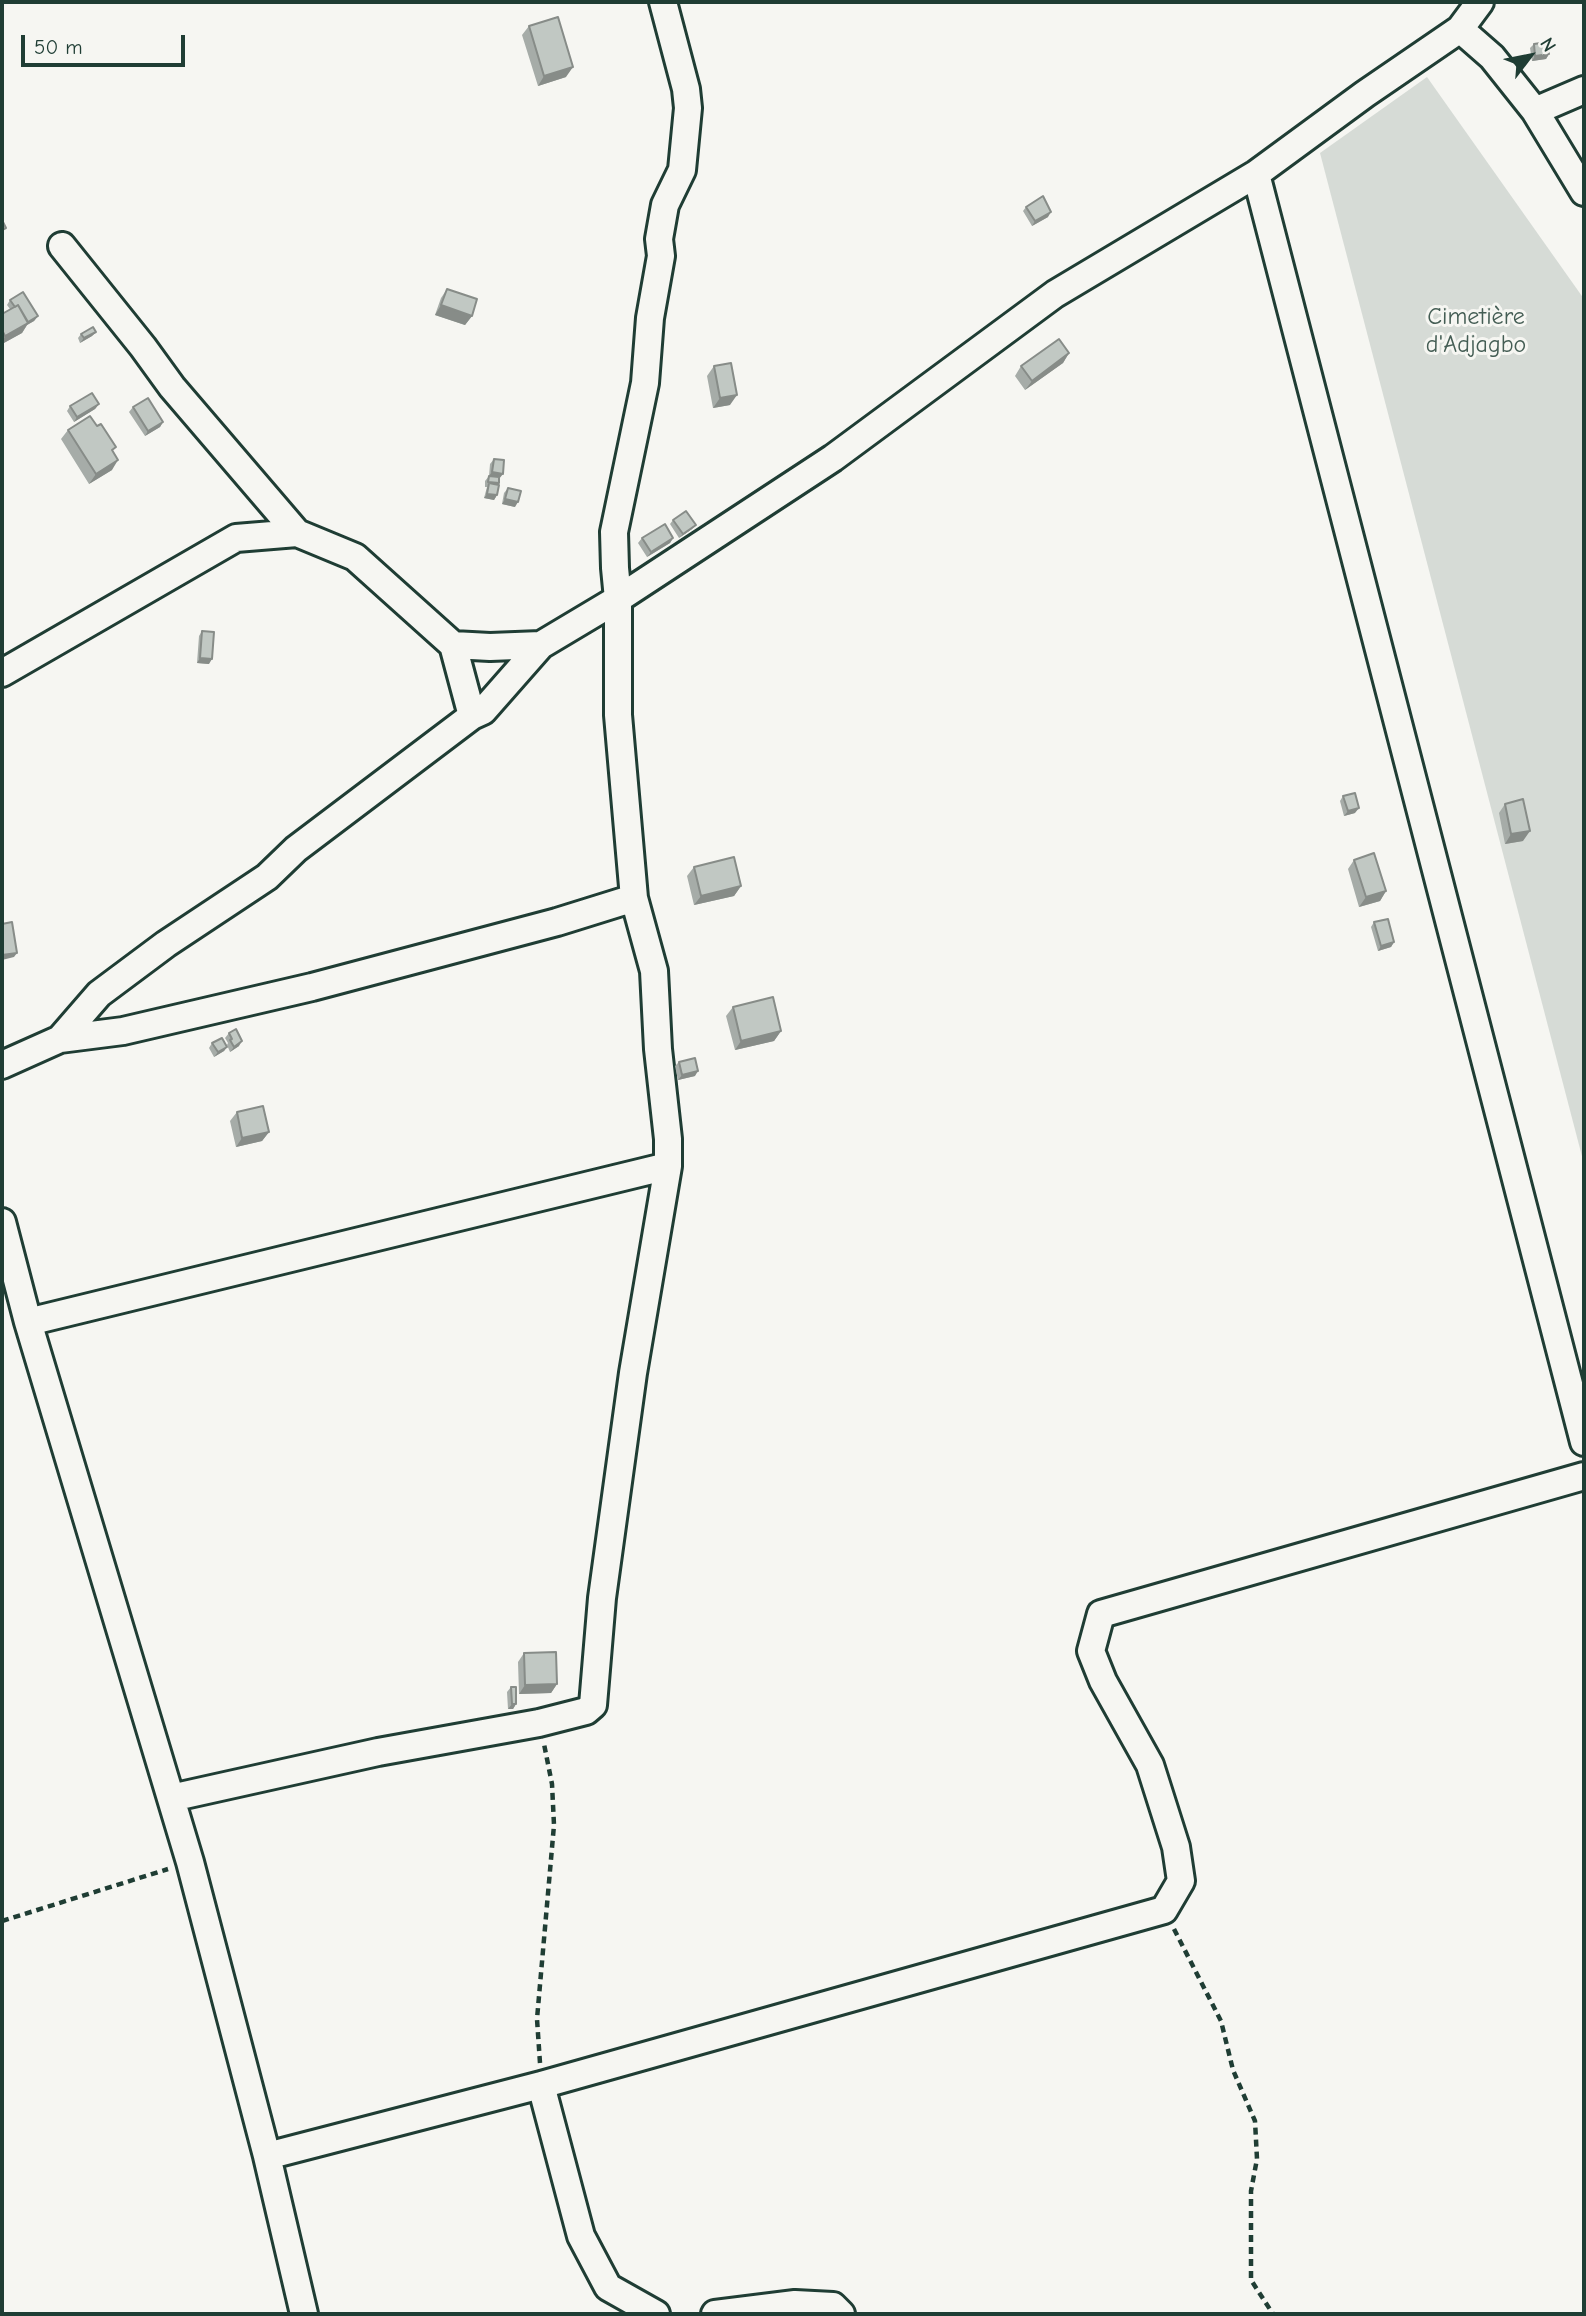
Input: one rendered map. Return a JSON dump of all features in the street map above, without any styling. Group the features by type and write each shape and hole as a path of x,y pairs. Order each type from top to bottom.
{"street":[{"path":"171,1798 378,1752 539,1723 586,1711 593,1705 604,1584 633,1373 668,1166 654,971 634,898 618,715 618,599 614,532 645,383 652,306 661,256 659,239 665,205 682,170 688,108 686,89 663,2"},
{"path":"60,1039 99,994 166,944 267,877 296,849 472,716 483,711 541,645 618,599 833,458 1055,294 1256,174 1364,94 1460,29 1480,2"},
{"path":"1460,29 1492,57 1535,111 1584,192"},
{"path":"1535,111 1584,90"},
{"path":"1256,174 1584,1442"},
{"path":"62,246 172,387 297,533 355,557 453,645 472,716"},
{"path":"2,673 236,538 297,533"},
{"path":"453,645 541,645"},
{"path":"2,1065 60,1039 123,1031 312,987 557,922 634,898"},
{"path":"28,1322 668,1166"},
{"path":"2,1222 28,1322 190,1862 267,2156 304,2314"},
{"path":"267,2156 541,2085 1164,1910 1181,1881 1176,1847 1150,1765 1103,1681 1091,1651 1101,1614 1584,1476"},
{"path":"541,2085 581,2236 608,2287 656,2314"},
{"path":"715,2314 794,2304 833,2306 841,2314"}],"path":[{"path":"539,1723 552,1784 554,1825 537,2019 541,2085"},
{"path":"2,1920 190,1862"},
{"path":"1164,1910 1221,2021 1233,2070 1255,2121 1257,2159 1251,2191 1251,2280 1273,2314"}],"green space":[{"name":"Cimetière d'Adjagbo","path":"1427,77 1584,299 1584,1164 1320,153"}],"building":[{"path":"558,17 573,67 544,76 529,26"},
{"path":"1547,42 1549,54 1535,56 1534,44"},
{"path":"1043,196 1051,212 1035,221 1026,207"},
{"path":"447,289 477,299 472,316 441,305"},
{"path":"23,292 38,316 28,322 18,305 15,307 10,300"},
{"path":"18,305 28,323 5,336 2,330 2,314"},
{"path":"93,327 96,332 84,338 81,334"},
{"path":"1059,339 1069,353 1032,381 1021,366"},
{"path":"731,363 737,395 720,398 714,366"},
{"path":"92,393 99,404 77,417 70,406"},
{"path":"148,398 163,422 148,431 133,407"},
{"path":"90,416 97,426 101,424 116,447 112,450 118,460 96,474 68,430"},
{"path":"494,459 504,460 503,474 492,472"},
{"path":"489,476 499,477 499,483 488,482"},
{"path":"489,483 499,485 497,495 487,494"},
{"path":"508,488 521,491 518,502 505,499"},
{"path":"686,511 696,525 683,534 673,520"},
{"path":"665,524 673,538 651,552 642,538"},
{"path":"202,631 214,632 212,659 200,658"},
{"path":"1355,793 1359,808 1348,811 1343,796"},
{"path":"1523,799 1530,831 1511,834 1505,804"},
{"path":"1374,853 1386,891 1366,897 1354,860"},
{"path":"734,857 741,886 701,896 694,867"},
{"path":"1388,919 1394,942 1381,946 1374,922"},
{"path":"12,922 17,953 2,955 2,924"},
{"path":"773,997 781,1031 741,1041 733,1007"},
{"path":"236,1029 242,1041 234,1047 229,1033"},
{"path":"222,1038 227,1047 218,1052 212,1043"},
{"path":"695,1058 698,1071 682,1075 679,1062"},
{"path":"263,1106 269,1132 242,1138 237,1112"},
{"path":"556,1652 557,1684 525,1685 524,1653"},
{"path":"511,1687 516,1687 516,1704 512,1704"}]}
